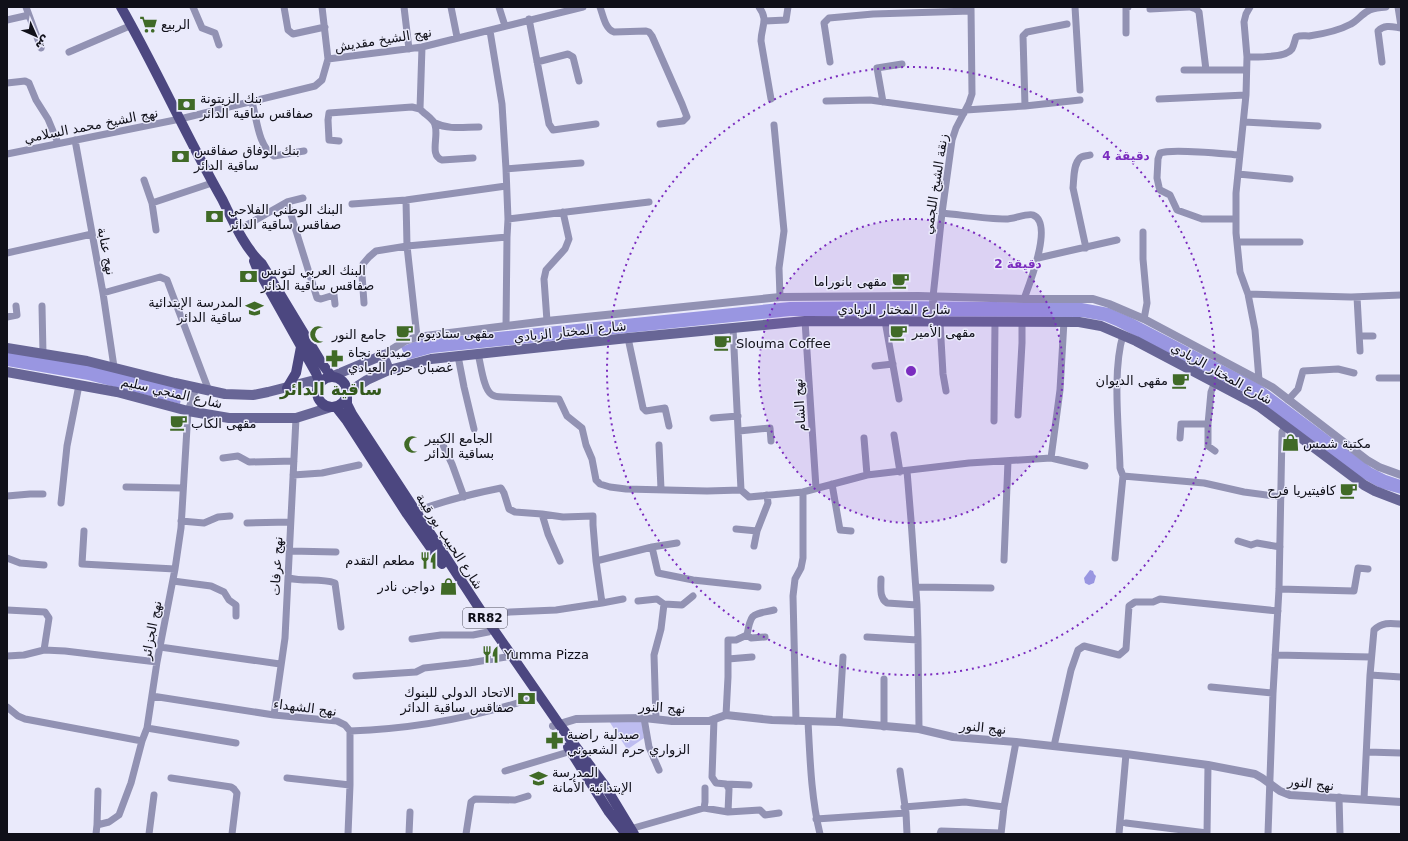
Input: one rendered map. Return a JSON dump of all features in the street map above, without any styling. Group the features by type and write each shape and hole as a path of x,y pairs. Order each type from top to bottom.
{"main road":[{"name":"شارع الحبيب بورقيبة","path":"122,7 212,183 316,374 319,384 317,392 319,399 324,404 333,407 347,421 556,725 609,812 630,832"},
{"name":"شارع الحبيب بورقيبة","path":"253,256 262,264 323,365 332,377 340,378 345,383 347,404 352,414 411,513"},
{"name":"شارع المختار الزيادي","path":"347,395 367,380 389,370 431,359 628,338 805,321 1064,321 1091,324 1123,335 1215,382 1248,400 1364,485 1401,501"},
{"path":"286,388 296,373 301,347"},
{"path":"7,348 114,367 225,394 253,395 311,381 319,384 325,378 332,377 383,355 389,370"},
{"name":"شارع المنجي سليم","path":"7,372 123,394 188,411 229,418 296,418 333,407"},
{"path":"333,407 341,404 347,395"},
{"name":"شارع الحبيب بورقيبة","path":"484,621 488,632 533,698 605,786 630,832"}],"street":[{"path":"26,7 40,48"},
{"path":"193,7 202,28 215,33 219,45"},
{"path":"284,7 288,30 290,33 293,34 325,27"},
{"path":"322,7 328,59"},
{"path":"404,7 409,49"},
{"path":"451,7 457,38"},
{"path":"499,7 505,26"},
{"name":"نهج الشيخ مقديش","path":"180,119 315,86 322,80 328,59 422,47 583,7"},
{"path":"600,7 610,31 646,31 652,36 682,104 686,117 683,121 660,124"},
{"path":"759,7 762,10 765,21 761,41 771,99"},
{"path":"765,21 786,20 788,7"},
{"path":"1075,7 1080,90"},
{"path":"1126,33 1126,7 1128,7"},
{"path":"1150,9 1190,7 1199,12 1206,70"},
{"path":"1250,7 1244,22 1247,57 1246,95 1238,174 1236,219 1240,272 1248,294 1255,330 1259,380"},
{"path":"1247,57 1277,56 1286,53 1293,48 1296,37 1332,32 1350,25 1367,11 1386,7"},
{"path":"1382,62 1378,31 1382,27 1401,27 1398,7"},
{"path":"830,62 824,23 829,18 873,14 971,9"},
{"name":"زنقة الشيخ اللجمي","path":"933,297 952,140 972,94 971,9"},
{"path":"7,20 29,16"},
{"path":"530,19 549,124 553,130 596,124"},
{"path":"1025,106 1023,36 1027,32 1067,24"},
{"path":"69,52 132,25"},
{"path":"490,31 502,104 506,169 508,219 506,237 506,326"},
{"path":"420,109 422,47"},
{"path":"537,62 568,54 573,57 579,81"},
{"path":"883,102 877,68 902,64"},
{"path":"1184,70 1246,70"},
{"path":"7,83 25,81 29,83 36,100 48,119 58,143"},
{"path":"1159,99 1246,95"},
{"path":"826,101 870,100 965,112 1080,100"},
{"path":"252,102 261,138 268,152 274,156 304,151"},
{"path":"339,141 329,140 329,113 412,108 420,109 435,123 442,127 452,128 479,126"},
{"name":"نهج الشيخ محمد السلامي","path":"7,154 180,119"},
{"path":"1244,122 1318,126"},
{"path":"435,123 436,155 438,158 442,160 473,158"},
{"path":"774,125 784,231 779,268 780,297"},
{"name":"نهج عنابة","path":"75,140 103,293 114,367"},
{"path":"1236,219 1202,219 1178,211 1170,195 1160,190 1157,178 1158,159 1160,153 1176,151 1240,155"},
{"path":"1086,248 1074,188 1074,178 1077,162 1080,158 1090,155"},
{"path":"506,169 581,163"},
{"path":"1238,174 1290,179"},
{"path":"144,180 152,203 156,230"},
{"path":"152,203 212,183"},
{"path":"352,204 406,200 506,186"},
{"path":"238,230 287,202 303,198"},
{"path":"406,200 407,246 417,337"},
{"path":"287,202 317,298 321,299 334,295 335,304"},
{"path":"508,219 649,202"},
{"path":"547,322 544,279 546,270 565,249 569,239 563,212"},
{"path":"942,213 995,219 1017,218 1029,214 1038,218 1041,233 1038,258 1024,299"},
{"path":"1143,232 1143,259 1147,303 1144,319"},
{"path":"7,253 92,234"},
{"path":"364,303 362,275 363,264 368,257 376,252 407,246 506,237"},
{"path":"1038,258 1117,240"},
{"path":"1237,242 1300,242"},
{"path":"103,293 160,277 167,280 209,391"},
{"path":"1248,294 1308,297 1401,295"},
{"path":"383,355 405,341 417,337 780,297 830,296 1093,299 1110,304 1144,319 1259,380 1367,460 1379,467 1401,476"},
{"path":"933,297 946,391"},
{"path":"1357,297 1360,351"},
{"path":"7,317 17,315 16,306"},
{"path":"42,306 43,354"},
{"name":"نهج الشام","path":"805,321 816,488"},
{"path":"885,321 899,399"},
{"path":"1051,458 1060,390 1064,321"},
{"path":"994,421 995,322"},
{"path":"1018,415 1022,350 1022,322"},
{"path":"733,328 741,490"},
{"path":"1115,558 1124,476 1120,468 1118,383 1120,345 1123,335"},
{"path":"1360,336 1373,336"},
{"path":"628,338 643,408 646,411 665,408 669,426"},
{"path":"478,354 486,387 490,394 495,397 559,399 567,416 582,428 586,445 592,459 596,480 600,484 610,487 626,489 707,491 741,490 749,497 803,492 867,475 946,465 1051,458 1085,466"},
{"path":"458,356 474,429"},
{"path":"875,366 893,364"},
{"path":"1288,400 1298,389 1304,371 1338,369 1354,373"},
{"path":"1379,378 1401,378"},
{"path":"1215,382 1211,392 1208,424 1208,446 1215,451"},
{"path":"61,503 67,446 79,386"},
{"name":"نهج الجزائر","path":"97,825 109,822 119,815 132,783 142,741 147,728 157,662 175,569 181,521 188,411 196,388"},
{"path":"713,418 738,416"},
{"name":"نهج عرفات","path":"274,715 280,664 285,638 296,418"},
{"path":"1180,438 1181,424 1208,424"},
{"path":"1268,834 1273,693 1279,589 1282,432 1285,426"},
{"path":"739,431 770,428 771,441"},
{"path":"894,436 904,471 912,520 917,605 919,729"},
{"path":"864,438 867,475"},
{"path":"441,441 452,464 464,497"},
{"path":"659,445 661,489"},
{"path":"224,458 236,455 249,462 294,461"},
{"path":"1004,560 1008,461"},
{"path":"293,475 322,473 359,465"},
{"path":"1124,476 1204,483 1244,492 1281,497"},
{"path":"832,484 840,530 851,531"},
{"path":"126,487 182,488"},
{"path":"411,513 430,506 501,488 509,509 515,512 563,517 593,516 596,560 602,603"},
{"path":"796,721 793,596 795,579 801,568 803,558 803,492"},
{"path":"7,496 17,494 43,494"},
{"path":"754,546 757,531 768,503 767,495"},
{"path":"542,514 548,534 560,561"},
{"path":"181,521 204,523 218,517 230,516"},
{"path":"247,522 290,522"},
{"path":"736,529 757,531"},
{"path":"84,531 82,564 175,569"},
{"path":"1238,541 1251,545 1257,543 1280,547"},
{"path":"596,560 652,546 676,543"},
{"path":"652,546 658,574 693,580 758,587"},
{"path":"290,551 336,552"},
{"path":"7,558 20,563 44,565"},
{"path":"1279,589 1354,590 1358,568 1368,569"},
{"path":"289,578 330,581 335,583 341,627"},
{"path":"881,579 882,597 884,601 917,605"},
{"path":"173,581 212,586 224,592 229,600 236,605 236,616"},
{"path":"916,587 991,588"},
{"path":"638,601 657,599 664,604 682,605 693,596"},
{"path":"484,621 502,613 556,610 623,599"},
{"path":"1054,746 1070,670 1078,650 1084,646 1119,655 1126,649 1129,606 1135,602 1153,602 1160,600 1278,611"},
{"path":"656,719 654,655 661,630 664,604"},
{"path":"7,610 44,612 48,618 44,650"},
{"path":"747,635 749,620 754,614 774,610"},
{"path":"1364,799 1371,657 1374,630 1384,623 1401,624"},
{"path":"412,639 441,635 488,632"},
{"path":"747,635 751,638 764,637"},
{"path":"726,715 728,640 736,640 747,635"},
{"path":"867,636 918,640"},
{"path":"160,647 280,664"},
{"path":"7,656 24,655 44,650 65,650 157,662"},
{"path":"1275,655 1371,657"},
{"path":"356,676 416,672 424,668 506,657"},
{"path":"728,659 752,657"},
{"path":"839,722 843,657"},
{"path":"1370,675 1401,677"},
{"path":"884,679 884,727"},
{"path":"1211,687 1273,693"},
{"name":"نهج الشهداء","path":"152,696 274,715 337,721 345,725 350,731 348,834"},
{"path":"350,731 376,730 459,719 496,710 533,698"},
{"path":"7,710 25,719 142,741"},
{"name":"نهج النور","path":"556,725 576,719 644,718 672,721 709,721 726,715 772,720 839,722 919,729 953,737 1126,754 1255,774 1270,783 1280,792 1290,795 1401,802"},
{"path":"644,718 649,747 659,770"},
{"path":"714,719 712,778 716,782 726,784 749,785"},
{"path":"808,721 810,762 816,819 820,834"},
{"path":"147,728 236,743"},
{"path":"940,834 941,831 1001,833 1004,807 1016,742"},
{"path":"505,771 565,753 570,750"},
{"path":"1367,752 1401,753"},
{"path":"1119,834 1126,754"},
{"path":"1126,823 1207,834 1208,766"},
{"path":"900,771 907,834"},
{"path":"171,778 230,787 234,789 237,793 232,834"},
{"path":"287,778 350,785"},
{"path":"726,784 729,789 728,812"},
{"path":"704,788 704,808"},
{"path":"96,834 98,791"},
{"path":"149,834 154,795"},
{"path":"466,834 471,802 475,799 515,800 528,796"},
{"path":"1339,798 1340,834"},
{"path":"816,819 965,802 1004,807"},
{"path":"630,832 704,808 728,812 760,810 765,815 779,813"},
{"path":"409,834 410,812"}],"shaded area":[{"path":"894,301 1082,303 1109,308 1130,317 1261,385 1372,468 1401,480 1401,494 1380,488 1355,474 1254,397 1116,326 1104,321 1082,317 790,316 432,353 407,360 401,347 414,342 429,339 790,302"},
{"path":"7,351 90,365 183,389 180,404 88,380 7,366"},
{"path":"1090,570 1093,571 1096,576 1094,583 1089,585 1085,583 1084,578"},
{"path":"609,721 642,721 644,738 627,749"}],"place":[{"name":"الربيع","path":"148,24"},
{"name":"بنك الزيتونة صفاقس ساقية الدائر","path":"187,105"},
{"name":"بنك الوفاق صفاقس ساقية الدائر","path":"181,157"},
{"name":"البنك الوطني الفلاحي صفاقس ساقية الدائر","path":"215,216"},
{"name":"البنك العربي لتونس صفاقس ساقية الدائر","path":"248,277"},
{"name":"مقهى بانوراما","path":"900,281"},
{"name":"المدرسة الإبتدائية ساقية الدائر","path":"255,309"},
{"name":"مقهى الأمير","path":"899,332"},
{"name":"مقهى ستاديوم","path":"404,333"},
{"name":"جامع النور","path":"319,334"},
{"name":"Slouma Coffee","path":"723,343"},
{"name":"صيدلية نجاة غضبان حرم العيادي","path":"335,359"},
{"name":"مقهى الديوان","path":"1181,380"},
{"name":"مقهى الكاب","path":"178,423"},
{"name":"مكتبة شمس","path":"1290,443"},
{"name":"الجامع الكبير بساقية الدائر","path":"412,445"},
{"name":"كافيتيريا فرح","path":"1349,490"},
{"name":"مطعم التقدم","path":"428,560"},
{"name":"دواجن نادر","path":"448,586"},
{"name":"Yumma Pizza","path":"491,654"},
{"name":"الاتحاد الدولي للبنوك صفاقس ساقية الدائر","path":"527,699"},
{"name":"صيدلية راضية الزواري حرم الشعبوني","path":"554,741"},
{"name":"المدرسة الإبتدائية الأمانة","path":"539,779"}],"district":[{"name":"ساقية الدائر","path":"331,389"}]}
